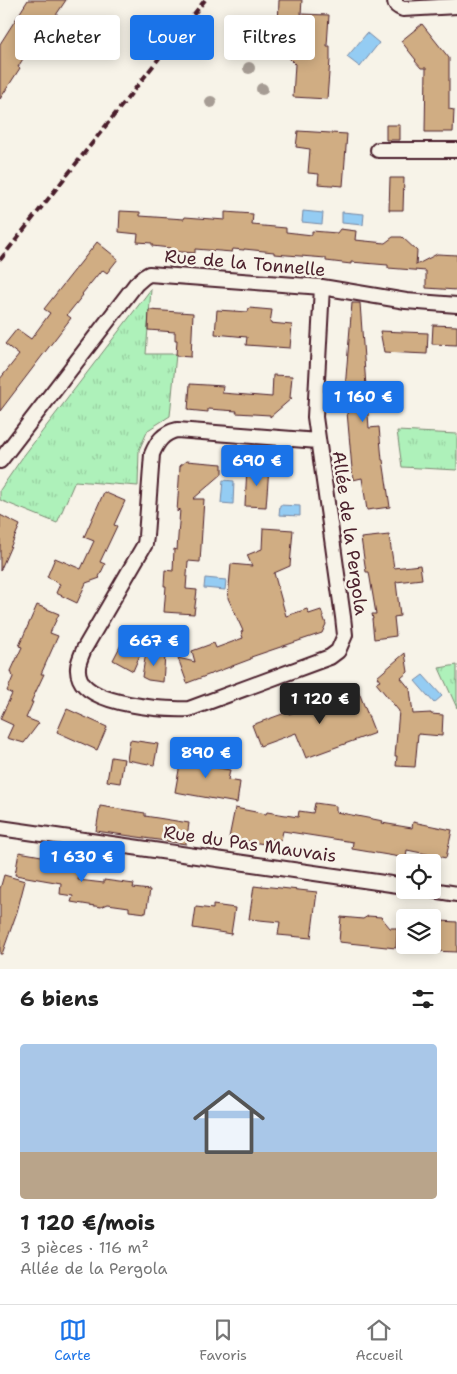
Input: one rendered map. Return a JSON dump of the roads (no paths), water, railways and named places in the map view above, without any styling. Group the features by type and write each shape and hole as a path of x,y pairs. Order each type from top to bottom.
{"street":[{"path":"395,0 395,4 403,9 457,6"},
{"path":"378,150 457,150"},
{"name":"Rue de la Tonnelle","path":"0,461 130,292 149,274 322,287 406,302 457,304"},
{"name":"Allée de la Pergola","path":"318,441 177,430 166,433 162,437 152,454 145,544 78,662 80,678 84,686 120,703 172,710 189,709 310,665 330,657 338,651 344,636 343,617 315,417 322,287"},
{"name":"Rue du Pas Mauvais","path":"0,828 396,885"},
{"path":"441,891 457,894"}],"water":[{"path":"367,33 379,43 360,67 347,57"},
{"path":"303,211 323,213 322,224 302,222"},
{"path":"342,212 364,214 363,225 342,223"},
{"path":"223,480 234,481 233,504 221,503"},
{"path":"280,505 300,506 300,516 279,515"},
{"path":"205,578 226,580 225,590 204,588"},
{"path":"423,675 442,696 434,703 415,681"}],"railway":[{"path":"0,260 205,0"}]}
